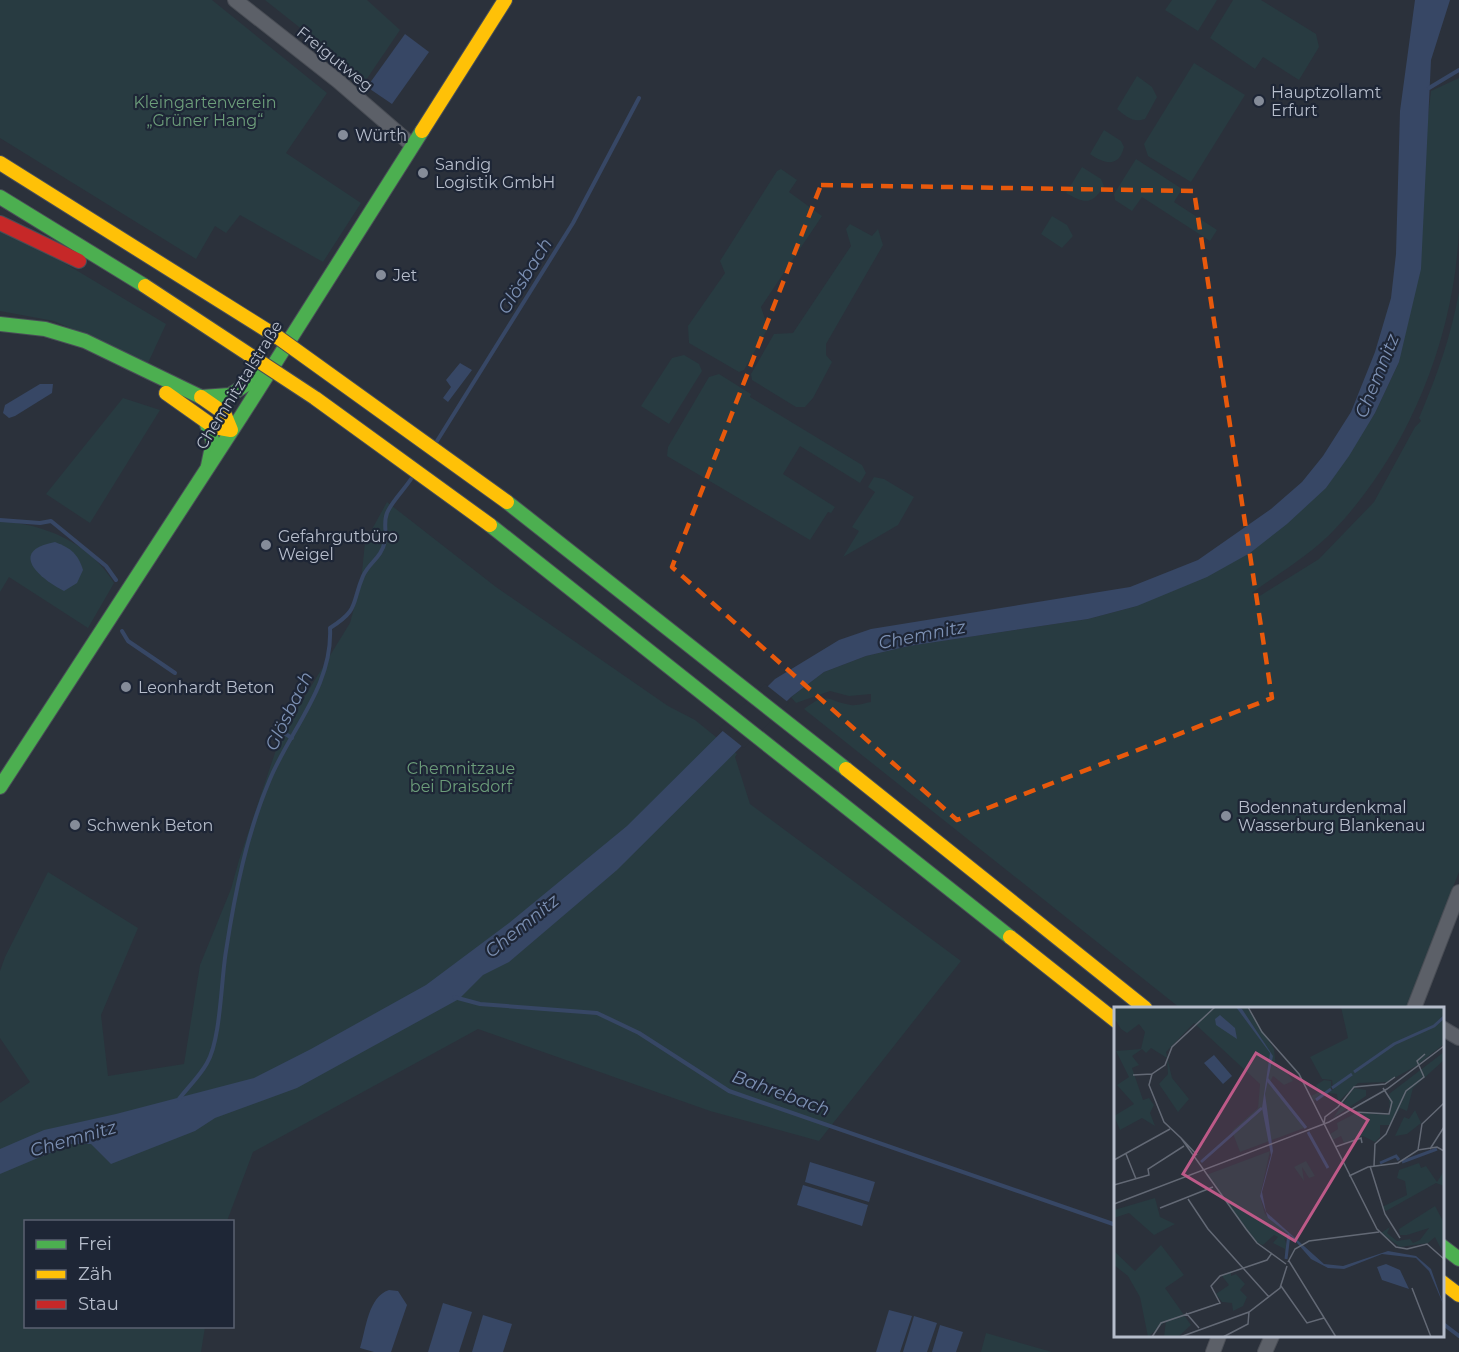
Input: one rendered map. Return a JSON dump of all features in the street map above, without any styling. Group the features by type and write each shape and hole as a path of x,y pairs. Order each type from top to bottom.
{"main road":[{"name":"Chemnitztalstraße","path":"0,787 505,0"},
{"path":"0,163 160,261 348,386 507,502 718,667 1144,1007"},
{"path":"0,197 315,398 490,525 1114,1019"},
{"path":"0,224 74,258 123,287 147,289"},
{"path":"0,324 63,333 93,345 201,397 224,413 231,430 214,428 141,377 129,363"},
{"path":"201,397 230,395 270,369"},
{"path":"206,422 213,442 208,466"},
{"path":"1444,1247 1459,1259"},
{"path":"1444,1283 1459,1295"}],"street":[{"name":"Freigutweg","path":"235,0 338,81 412,145"},
{"path":"1414,1007 1459,892"},
{"path":"1444,1029 1459,1038"},
{"path":"1213,1352 1218,1337"},
{"path":"1265,1352 1271,1337"}],"highlighted area":[{"path":"821,185 1194,191 1272,698 957,820 672,567"}],"green space":[{"name":"Kleingartenverein „Grüner Hang“","path":"0,0 212,0 327,93 286,153 361,203 323,262 240,215 226,233 215,226 196,259 0,138"},
{"path":"265,0 367,0 400,30 366,80"},
{"path":"1172,0 1217,0 1198,31 1165,10"},
{"path":"1233,0 1261,0 1316,34 1319,47 1299,80 1263,57 1255,69 1210,38"},
{"path":"1194,63 1245,95 1191,182 1148,156 1144,144"},
{"path":"1137,76 1152,87 1157,97 1145,119 1134,120 1117,109"},
{"path":"1459,78 1459,228 1456,269 1438,350 1406,428 1385,464 1361,498 1335,529 1316,547 1252,593 1258,597 1319,559 1374,502 1415,427 1421,421 1419,418 1443,356 1459,292 1459,872 1406,1007 1179,1007 804,709 823,698 851,705 871,702 871,694 849,696 830,691 796,703 791,697 824,672 866,656 909,646 1088,619 1137,606 1326,488 1375,413 1399,362 1431,91"},
{"path":"1104,130 1121,141 1124,147 1122,154 1115,161 1106,162 1090,154"},
{"path":"1136,159 1182,189 1174,202 1217,230 1210,241 1142,197 1132,211 1115,200 1114,194"},
{"path":"1082,167 1101,179 1104,186 1096,197 1088,201 1066,193"},
{"path":"781,169 797,180 789,192 822,216 761,307 768,328 744,370 739,372 689,343 688,326 725,273 720,261 777,171"},
{"path":"1052,216 1067,225 1073,236 1062,248 1041,234"},
{"path":"850,224 872,236 878,229 883,245 826,344 826,355 832,362 813,398 805,407 796,407 752,380 751,374 774,334 793,333 851,246 846,229"},
{"path":"0,231 51,255 166,324 148,363 54,321 0,311"},
{"path":"684,355 699,364 702,371 669,424 641,406 672,358"},
{"path":"719,374 751,394 750,397 862,465 866,473 860,483 800,446 783,474 835,507 831,513 828,512 810,540 667,456 668,447 709,377"},
{"path":"123,398 160,410 90,523 46,494"},
{"path":"874,477 884,479 914,497 898,525 843,557 859,531 852,527 875,492 868,487"},
{"name":"Chemnitzaue bei Draisdorf","path":"387,502 496,587 668,706 695,720 737,754 735,757 750,804 961,961 819,1141 710,1111 478,1029 253,1152 227,1220 24,1220 24,1328 205,1328 201,1352 0,1352 0,1103 30,1082 0,1038 0,971 5,957 48,872 138,928 101,1015 108,1076 184,1064 200,965 231,889 281,735 350,623 361,582 365,542"},
{"path":"0,521 50,531 79,547 104,569 114,583 88,628 9,577 0,592"},
{"path":"986,1333 1052,1352 981,1352"}],"water":[{"name":"Chemnitz","path":"1415,0 1450,0 1431,60 1421,269 1399,362 1375,413 1349,456 1326,488 1287,524 1250,553 1207,577 1137,606 1088,619 909,646 866,656 824,672 791,697 617,870 509,962 483,975 459,999 297,1088 215,1118 195,1131 111,1164 91,1144 71,1144 0,1174 0,1149 44,1130 254,1078 426,985 509,923 627,826 775,679 839,640 871,629 1130,587 1198,560 1271,509 1302,482 1323,456 1351,412 1375,352 1391,298 1396,254 1400,111"},
{"path":"405,34 429,52 392,104 367,87"},
{"path":"460,363 472,370 448,402 443,398 451,387 446,380"},
{"path":"40,384 53,384 52,393 15,416 9,418 3,413 5,405"},
{"path":"55,542 73,552 83,570 77,583 64,591 38,573 30,558 33,552 41,546"},
{"path":"810,1162 875,1182 869,1202 805,1182"},
{"path":"803,1185 868,1205 862,1226 797,1205"},
{"path":"389,1290 398,1291 407,1305 391,1352 374,1352 360,1348 372,1306 376,1299"},
{"path":"443,1303 472,1312 459,1352 428,1352"},
{"path":"889,1310 912,1316 900,1352 876,1352"},
{"path":"483,1315 512,1324 503,1352 472,1352"},
{"path":"914,1316 937,1323 927,1352 903,1352"},
{"path":"940,1325 963,1332 956,1352 932,1352"}],"pier":[{"path":"765,684 789,703 744,748 719,728"}],"waterway":[{"path":"1429,88 1459,70"},
{"name":"Glösbach","path":"437,441 573,223 639,98"},
{"name":"Glösbach","path":"179,1099 201,1072 212,1052 218,1025 224,963 233,907 248,842 262,799 279,760 318,688 325,669 330,628 350,611 363,576 383,547 387,513 411,479"},
{"path":"0,520 40,523 51,521 106,566 116,580"},
{"path":"122,631 128,641 175,673"},
{"path":"284,733 292,738"},
{"name":"Bahrebach","path":"454,997 480,1004 597,1013 639,1033 729,1091 1114,1224"},
{"name":"Bahrebach","path":"1444,1325 1459,1336"}],"traffic: fast":[{"path":"0,787 242,415 422,131"},
{"path":"0,197 145,286"},
{"path":"0,324 45,329 85,341 201,397 230,395 270,369"},
{"path":"206,422 213,442 208,466"},
{"path":"507,502 846,769"},
{"path":"490,525 1010,937"},
{"path":"1444,1248 1459,1259"}],"traffic: slow":[{"path":"422,131 505,0"},
{"path":"0,163 279,338"},
{"path":"145,286 315,398 490,525"},
{"path":"279,338 507,502"},
{"path":"166,393 214,427 231,430 224,413 201,397"},
{"path":"846,769 1144,1007"},
{"path":"1010,937 1114,1019"},
{"path":"1444,1284 1459,1295"}],"traffic: jam":[{"path":"0,223 79,261"}],"place":[{"name":"Hauptzollamt Erfurt","path":"1259,101"},
{"name":"Würth","path":"343,135"},
{"name":"Sandig Logistik GmbH","path":"423,173"},
{"name":"Jet","path":"381,275"},
{"name":"Gefahrgutbüro Weigel","path":"266,545"},
{"name":"Leonhardt Beton","path":"126,687"},
{"name":"Bodennaturdenkmal Wasserburg Blankenau","path":"1226,816"},
{"name":"Schwenk Beton","path":"75,825"}]}
